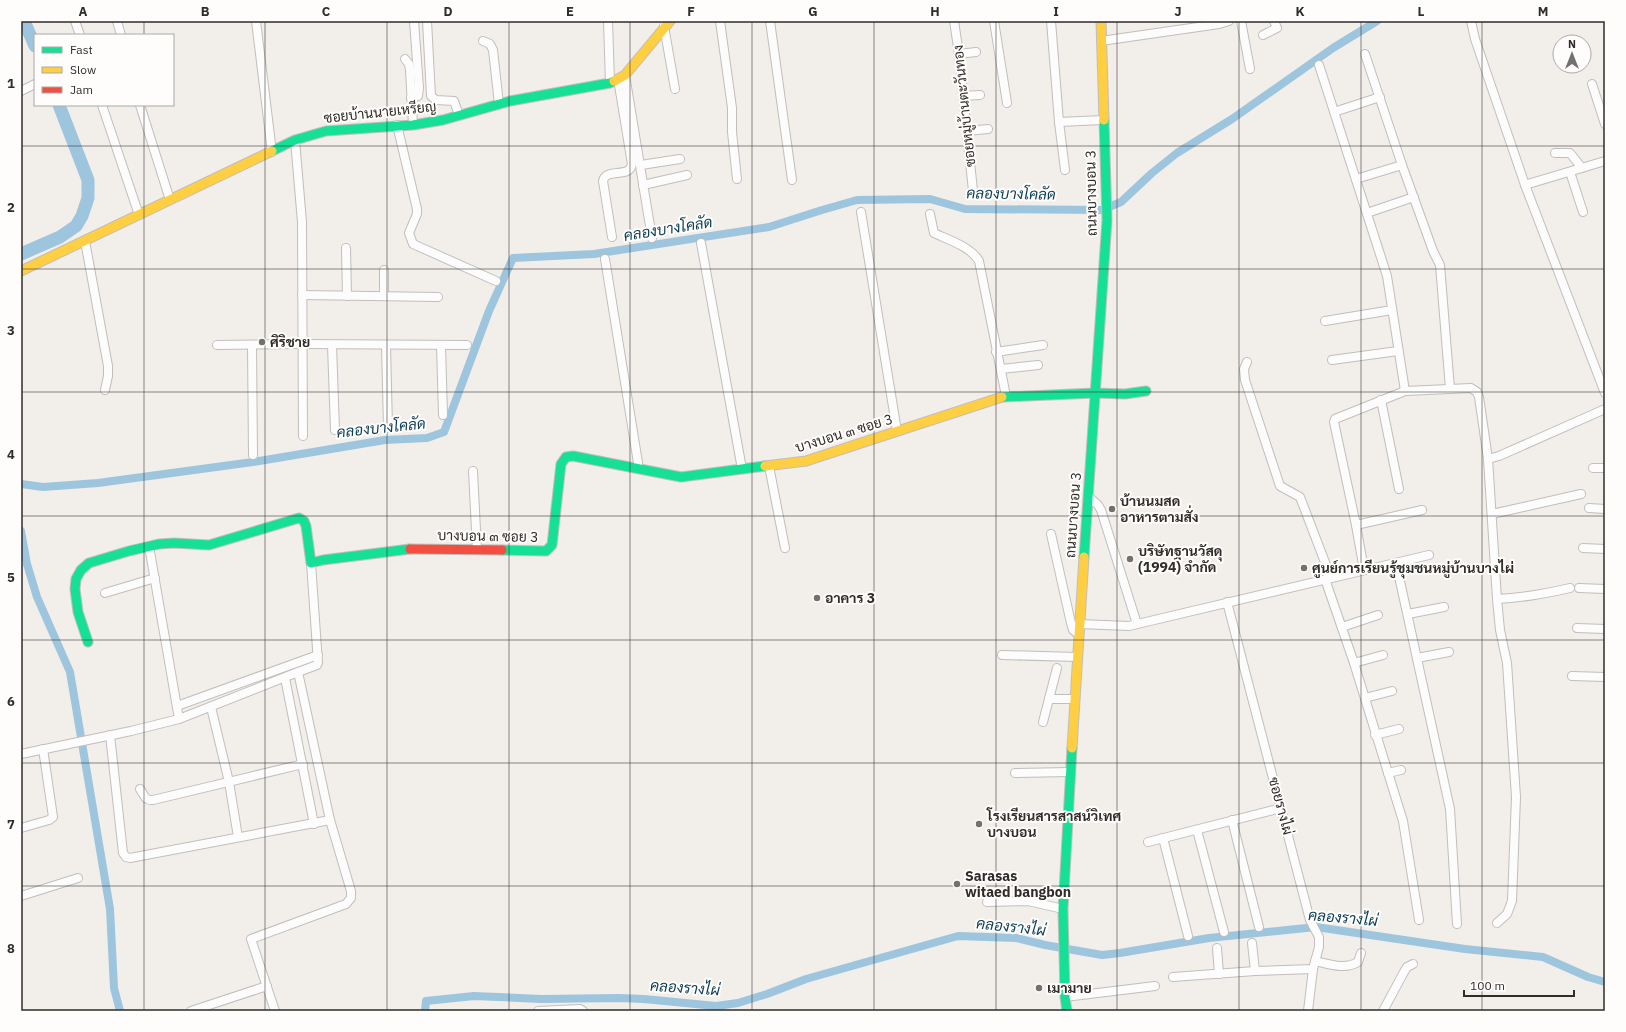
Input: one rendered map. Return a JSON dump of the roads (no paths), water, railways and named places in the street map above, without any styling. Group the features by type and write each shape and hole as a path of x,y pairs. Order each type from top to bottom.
{"street":[{"path":"75,21 80,34"},
{"path":"117,21 121,34"},
{"path":"256,21 272,152"},
{"path":"411,98 418,96 414,21"},
{"path":"428,21 431,96 436,100 454,101 459,115"},
{"path":"608,21 632,164 628,171 607,175 603,181 612,238"},
{"path":"720,21 732,108 732,132 737,179"},
{"path":"770,21 792,180"},
{"name":"ซอยหมู่บ้านตะวันทอง","path":"954,21 959,54 973,191"},
{"path":"994,21 1007,103"},
{"path":"1051,21 1059,122 1066,170"},
{"name":"ถนนบางบอน 3","path":"1067,1011 1065,997 1062,909 1078,634 1089,497 1107,220 1101,21"},
{"path":"1101,41 1219,24 1229,21"},
{"path":"1241,21 1250,69"},
{"path":"1263,35 1277,28 1274,21"},
{"path":"1471,21 1475,39 1524,185 1605,394"},
{"path":"617,79 667,23"},
{"path":"667,23 675,90"},
{"path":"483,41 490,44 493,50 499,104"},
{"path":"959,54 976,52"},
{"path":"1365,54 1402,165 1433,251 1440,265 1450,389"},
{"path":"405,59 409,64 410,70 413,125"},
{"path":"1319,65 1387,276 1405,391"},
{"path":"617,79 640,165 652,238"},
{"name":"ซอยบ้านนายเหรียญ","path":"21,271 295,140 326,131 413,125 443,120 499,104 617,79"},
{"path":"21,91 34,84"},
{"path":"1592,84 1605,124"},
{"path":"963,96 980,95"},
{"path":"1334,112 1380,97"},
{"path":"102,106 139,215"},
{"path":"140,106 170,200"},
{"path":"1059,122 1103,120"},
{"path":"397,125 417,209 417,214 409,233 413,244 496,281"},
{"path":"967,131 988,129"},
{"path":"295,140 302,222 303,436"},
{"path":"1555,153 1570,153 1582,168"},
{"path":"640,165 680,159"},
{"path":"1524,185 1605,161"},
{"path":"1356,179 1402,165"},
{"path":"1570,172 1584,212"},
{"path":"643,185 687,176"},
{"path":"1367,213 1414,197"},
{"path":"861,212 897,431"},
{"path":"930,214 934,234 976,255 979,262 1006,396"},
{"path":"85,241 108,366 108,376 105,390"},
{"path":"701,243 742,469"},
{"path":"346,248 347,296"},
{"path":"605,259 640,469"},
{"path":"384,270 384,296"},
{"path":"302,295 438,297"},
{"path":"1325,320 1392,310"},
{"path":"217,345 468,345"},
{"path":"252,345 253,455"},
{"path":"332,345 335,430"},
{"path":"386,345 388,428"},
{"path":"441,345 443,415"},
{"path":"996,352 1043,345"},
{"path":"1332,360 1398,351"},
{"path":"1247,362 1244,369 1245,380 1280,486 1300,497 1328,579 1375,735 1403,821 1418,920"},
{"path":"1001,369 1038,365"},
{"path":"1364,570 1356,524 1334,422 1337,418 1405,391 1471,388 1477,392 1488,458 1497,599 1500,630 1507,663 1516,797 1512,900 1507,914 1496,923"},
{"name":"บางบอน ๓ ซอย 3","path":"311,563 323,560 410,549 543,551 549,549 552,542 561,464 566,457 573,456 681,477 806,461 1006,396 1026,394 1125,394 1146,391"},
{"path":"1381,400 1399,489"},
{"path":"1488,458 1499,456 1605,409"},
{"path":"769,466 786,548"},
{"path":"1593,468 1605,468"},
{"path":"473,471 477,550"},
{"path":"1492,514 1581,494"},
{"path":"1089,497 1098,505 1100,510 1137,624"},
{"path":"1589,508 1605,509"},
{"path":"1356,524 1422,510"},
{"path":"21,754 98,737 131,732 179,719 318,665 311,563 306,526 304,522 299,518 209,545 195,546 171,543 149,546 89,563 79,572 75,582 77,608 88,642"},
{"path":"1051,534 1071,623 1073,630 1078,634"},
{"path":"149,546 179,719"},
{"path":"1584,548 1605,550"},
{"path":"1079,624 1129,626 1429,555"},
{"path":"1396,563 1450,809 1457,924"},
{"path":"105,592 155,578"},
{"path":"1497,599 1540,596 1570,588"},
{"path":"1579,588 1605,589"},
{"name":"ซอยรางไผ่","path":"1228,602 1310,920 1319,937 1319,947 1314,965 1308,1011"},
{"path":"1408,614 1444,607"},
{"path":"1342,627 1378,615"},
{"path":"1577,628 1605,629"},
{"path":"1417,658 1449,652"},
{"path":"1354,663 1383,654"},
{"path":"177,706 318,655"},
{"path":"1002,655 1077,657"},
{"path":"1043,722 1057,668"},
{"path":"275,1011 251,939 346,904 350,898 350,891 330,820 298,672"},
{"path":"1572,676 1605,677"},
{"path":"285,678 314,824"},
{"path":"1365,698 1392,691"},
{"path":"1049,699 1074,699"},
{"path":"211,707 229,782 238,837"},
{"path":"1375,735 1399,729"},
{"path":"110,735 123,853 126,857 130,858 330,820"},
{"path":"21,828 53,818 43,748"},
{"path":"140,789 145,798 148,800 303,764"},
{"path":"1388,773 1401,770"},
{"path":"1015,773 1070,772"},
{"path":"1148,842 1281,808"},
{"path":"1232,820 1259,927"},
{"path":"1197,830 1224,932"},
{"path":"1163,838 1188,936"},
{"path":"21,896 78,878"},
{"path":"986,902 1028,900 1062,909"},
{"path":"1252,943 1255,971"},
{"path":"1217,948 1219,974"},
{"path":"1173,977 1314,965 1349,966 1358,962 1361,953"},
{"path":"1383,1011 1407,967 1413,964"},
{"path":"190,1011 267,986"},
{"path":"1065,997 1155,986"},
{"path":"538,1011 580,1009 583,1011"}],"waterway":[{"path":"24,21 34,44"},
{"name":"คลองบางโคลัด","path":"21,484 43,487 98,483 253,462 385,440 427,438 444,432 489,311 513,258 594,254 769,227 857,200 930,199 965,209 1102,210 1121,202 1152,173 1177,153 1232,119 1333,48 1377,21"},
{"path":"21,254 60,237 76,226 82,216 88,198 88,180 59,106"},
{"path":"21,531 27,564 37,597 70,672 110,909 114,988 120,1011"},
{"name":"คลองรางไผ่","path":"425,1011 426,1001 474,996 541,999 644,999 716,1006 738,1003 806,979 958,936 1016,938 1045,945 1102,955 1209,938 1316,927 1465,949 1543,957 1588,977 1605,982"}],"place":[{"name":"ศิริชาย","path":"262,342"},
{"name":"บ้านนมสด อาหารตามสั่ง","path":"1112,509"},
{"name":"บริษัทฐานวัสดุ (1994) จำกัด","path":"1130,559"},
{"name":"ศูนย์การเรียนรู้ชุมชนหมู่บ้านบางไผ่","path":"1304,568"},
{"name":"อาคาร 3","path":"817,598"},
{"name":"โรงเรียนสารสาสน์วิเทศ บางบอน","path":"979,824"},
{"name":"Sarasas witaed bangbon","path":"957,884"},
{"name":"เมามาย","path":"1039,988"}]}
